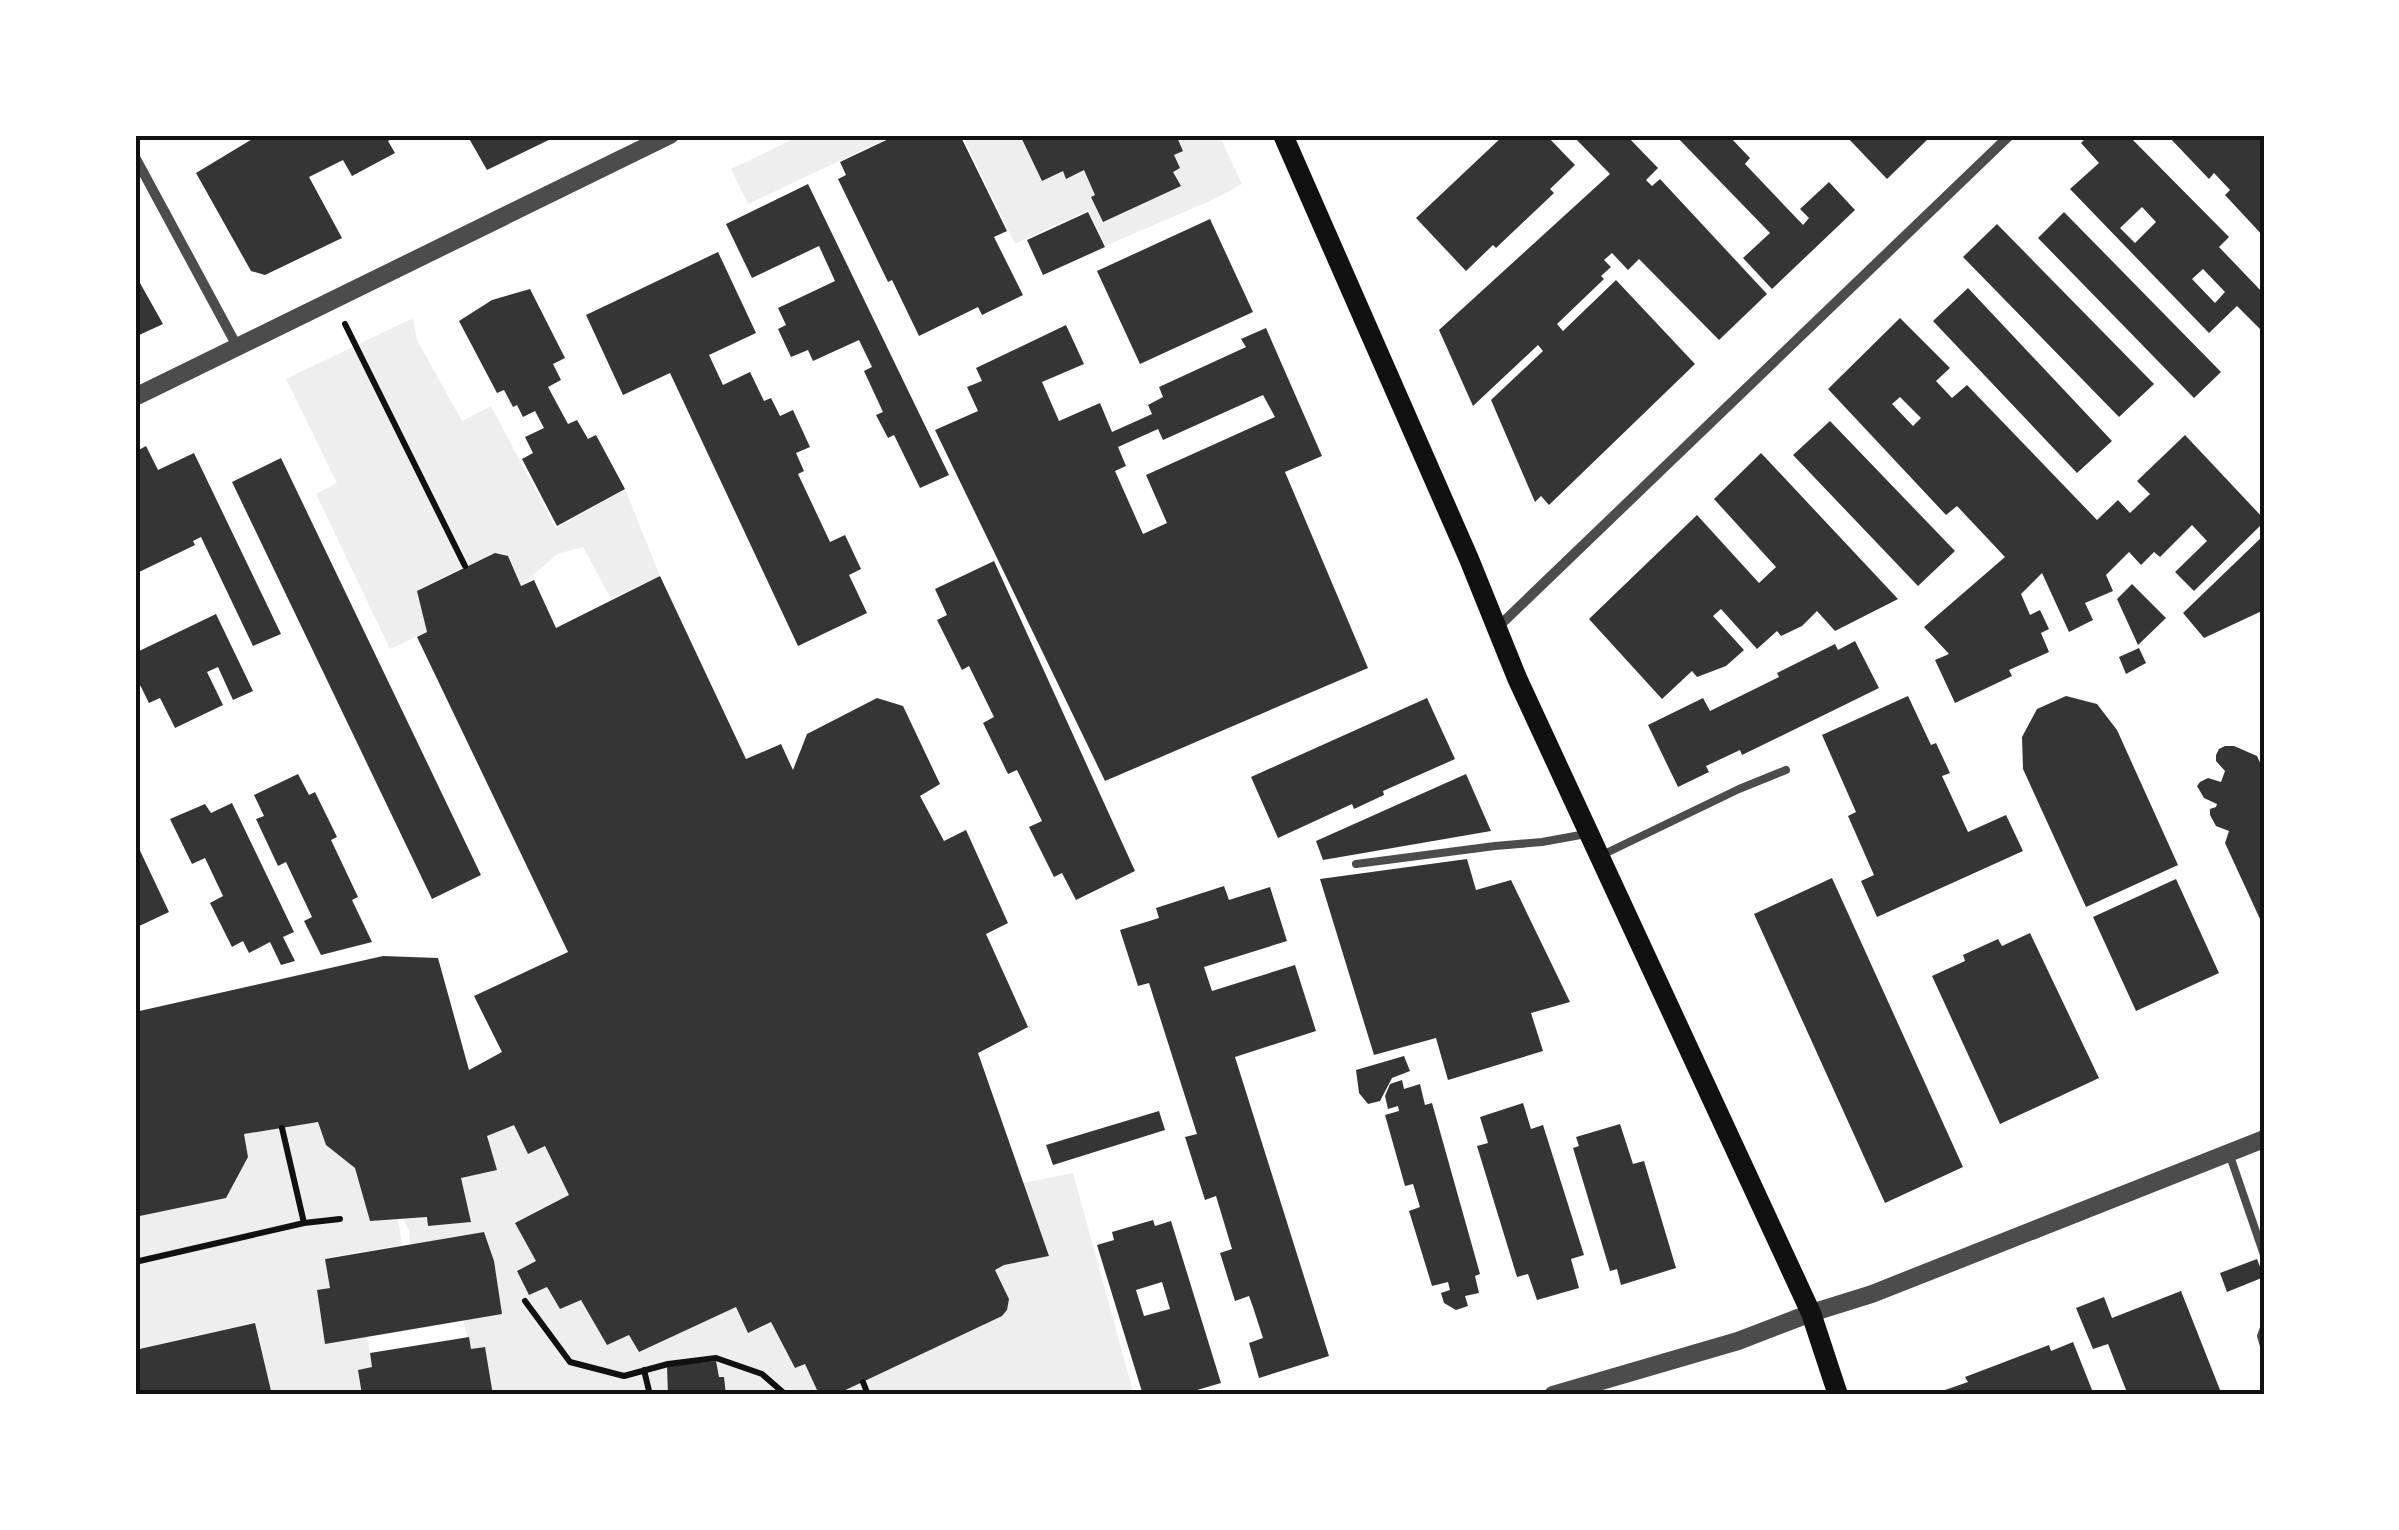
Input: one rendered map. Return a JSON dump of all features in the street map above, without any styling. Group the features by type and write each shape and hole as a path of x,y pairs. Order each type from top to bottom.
{"main road":[{"path":"1283,135 1517,678 1811,1313 1838,1395"}],"street":[{"path":"135,397 670,135"},
{"path":"1498,627 2010,135"},
{"path":"135,157 238,348"},
{"path":"1553,1395 1738,1341 1872,1294 2264,1138"}],"lane":[{"path":"1600,856 1786,770"},
{"path":"1356,864 1590,833"},
{"path":"2229,1153 2264,1255"},
{"path":"2264,1328 2264,1346"}],"path":[{"path":"334,300 465,566"},
{"path":"282,1128 304,1224"},
{"path":"135,1262 340,1219"},
{"path":"525,1301 570,1362 624,1376 668,1364 716,1358 762,1374 786,1395"},
{"path":"644,1370 650,1395"},
{"path":"863,1382 868,1395"}],"shaded area":[{"path":"802,135 894,135 748,204 731,169"},
{"path":"962,135 1219,135 1242,184 1105,246 1088,210 1015,244"},
{"path":"413,318 417,340 462,421 491,406 556,529 625,489 660,576 611,599 583,547 557,554 521,586 508,556 465,566 417,591 427,632 390,649 316,494 337,483 286,379"},
{"path":"318,1122 326,1145 355,1168 398,1219 402,1245 326,1258 330,1288 317,1291 325,1343 367,1336 372,1367 358,1370 362,1395 272,1395 255,1322 135,1350 135,1217 226,1198 248,1157 244,1134"},
{"path":"514,1125 528,1154 545,1146 569,1195 536,1261 517,1271 529,1295 547,1287 560,1308 581,1300 607,1344 629,1335 639,1352 736,1307 748,1333 771,1322 795,1368 805,1364 822,1395 493,1395 485,1348 471,1349 463,1320 494,1261 484,1232 410,1245 403,1219 427,1217 429,1226 470,1222 461,1178 493,1171 487,1136"},
{"path":"1073,1173 1134,1395 835,1395 1002,1315 1008,1299 995,1270 1048,1256 1023,1183"}],"building":[{"path":"259,135 399,135 388,141 395,153 352,176 343,160 309,177 342,238 265,275 251,271 196,173"},
{"path":"467,135 559,135 487,170"},
{"path":"897,135 960,135 1007,231 994,237 1023,295 982,315 978,307 919,336 838,179 846,175 840,162"},
{"path":"1020,135 1176,135 1183,151 1174,155 1180,168 1173,172 1181,186 1103,222 1084,170 1066,179 1063,171 1042,181"},
{"path":"1504,135 1546,135 1575,165 1550,189 1554,193 1466,271 1416,218"},
{"path":"1572,135 1626,135 1658,168 1646,180 1652,186 1660,179 1767,294 1719,340 1639,259 1628,270 1612,253 1604,260 1611,267 1601,276 1604,279 1557,324 1563,331 1616,280 1695,364 1549,505 1541,496 1535,502 1491,400 1543,351 1538,345 1473,406 1439,330 1610,174"},
{"path":"1675,135 1728,135 1750,158 1745,164 1803,225 1809,218 1800,209 1829,182 1855,210 1772,289 1743,258 1770,233"},
{"path":"1845,135 1925,135 1929,138 1887,179"},
{"path":"2089,135 2128,135 2229,237 2219,247 2264,294 2264,333 2237,306 2209,333 2070,189 2099,163 2081,143","holes":["2142,207 2156,222 2135,243 2120,228","2203,269 2225,292 2215,303 2192,279"]},
{"path":"2167,135 2259,135 2264,140 2264,237 2225,195 2230,190 2214,173 2209,179"},
{"path":"808,184 949,475 920,488 894,435 888,438 876,415 883,412 864,371 872,367 859,340 813,361 808,350 791,357 778,329 786,325 778,308 835,281 819,246 752,278 726,224"},
{"path":"1088,212 1105,247 1043,275 1027,240"},
{"path":"2064,212 2221,372 2194,398 2038,238"},
{"path":"1210,219 1253,312 1140,364 1097,271"},
{"path":"1997,224 2154,384 2119,417 1963,257"},
{"path":"718,252 756,333 709,355 723,385 750,372 764,401 771,398 780,416 793,410 810,447 796,453 804,471 798,474 830,542 845,535 861,569 849,575 867,613 798,646 670,373 623,395 586,315"},
{"path":"135,274 163,324 135,337"},
{"path":"1968,288 2112,441 2077,473 1933,321"},
{"path":"530,289 565,358 553,364 561,380 548,387 568,424 577,420 588,439 596,435 625,489 557,526 522,459 533,453 525,437 544,428 535,411 523,417 504,390 497,393 459,321 492,300"},
{"path":"1900,318 1950,368 1936,381 1952,398 1967,385 2097,520 2118,500 2130,513 2150,494 2137,481 2185,435 2264,522 2194,591 2175,572 2207,541 2192,525 2160,557 2154,552 2141,565 2129,552 2106,575 2113,591 2085,603 2093,620 2069,632 2042,573 2021,594 2030,615 2040,610 2049,629 2041,633 2049,652 2009,670 2012,676 1955,703 1935,660 1949,654 1924,627 2005,557 1957,506 1946,515 1828,389","holes":["1900,397 1921,418 1913,426 1892,404"]},
{"path":"1066,325 1084,364 1042,382 1059,421 1100,403 1112,432 1152,414 1148,405 1163,397 1159,387 1246,347 1241,339 1266,328 1322,456 1285,472 1368,668 1105,781 935,430 978,411 967,387 982,381 976,368","holes":["1263,395 1275,417 1146,475 1167,523 1143,534 1115,471 1126,466 1118,447 1158,429 1163,440"]},
{"path":"1830,421 1955,551 1918,586 1793,455"},
{"path":"146,446 158,470 194,453 281,634 253,646 201,537 193,541 195,545 135,574 135,452"},
{"path":"1761,453 1898,599 1835,631 1817,611 1802,626 1781,636 1777,631 1757,649 1721,609 1713,616 1744,650 1726,666 1697,677 1692,671 1662,699 1589,619 1697,515 1759,583 1776,567 1714,499"},
{"path":"281,458 481,875 432,899 232,482"},
{"path":"2264,535 2264,610 2204,638 2183,613"},
{"path":"495,553 508,556 521,586 534,580 556,628 660,576 746,759 781,744 793,770 807,734 877,698 903,706 940,784 920,796 944,841 966,830 1008,923 986,934 1028,1027 978,1053 1049,1256 995,1270 1009,1299 1002,1316 835,1395 818,1392 805,1364 795,1368 771,1322 748,1333 736,1307 639,1352 629,1335 607,1345 581,1300 560,1309 547,1287 529,1295 517,1271 536,1261 515,1223 569,1195 545,1146 528,1154 514,1125 487,1136 497,1170 461,1178 471,1222 428,1226 427,1217 370,1221 355,1168 326,1145 318,1122 244,1134 248,1157 226,1198 135,1217 135,1012 383,956 438,958 469,1070 502,1052 474,996 568,952 417,637 427,632 417,591"},
{"path":"994,561 1135,871 1076,900 1062,873 1054,877 1029,827 1042,821 1017,770 1008,774 983,723 994,717 969,666 962,670 937,620 947,615 935,589"},
{"path":"2132,584 2166,618 2138,645 2117,599"},
{"path":"216,614 253,691 233,700 218,667 207,672 223,705 175,728 160,698 149,703 135,675 135,653"},
{"path":"1855,641 1879,688 1742,755 1740,750 1706,766 1709,772 1678,787 1648,725 1703,698 1710,711 1835,644 1838,650"},
{"path":"2139,648 2146,663 2126,674 2119,657"},
{"path":"1908,696 1931,745 1936,743 1950,773 1942,776 1968,832 2006,815 2023,851 1877,917 1861,881 1874,875 1848,816 1856,812 1822,735"},
{"path":"2066,696 2097,704 2117,730 2178,865 2086,907 2023,769 2022,737 2037,709"},
{"path":"1427,698 1455,759 1383,791 1384,795 1354,809 1352,804 1278,838 1251,777"},
{"path":"2225,746 2257,756 2264,771 2264,922 2225,843 2229,831 2216,826 2210,815 2210,809 2217,804 2204,798 2197,786 2208,778 2221,782 2225,771 2216,755"},
{"path":"298,774 309,795 315,792 337,837 331,840 358,897 352,900 372,942 321,955 304,921 312,917 286,862 278,866 256,819 264,816 254,795"},
{"path":"1466,774 1491,831 1323,860 1316,841"},
{"path":"232,803 294,932 283,937 295,961 281,965 270,942 249,953 243,941 232,947 210,903 223,896 205,858 192,864 170,819 205,804 211,813"},
{"path":"135,840 169,912 135,928"},
{"path":"1467,859 1476,890 1511,880 1570,1002 1531,1013 1543,1051 1448,1080 1436,1038 1374,1055 1320,879"},
{"path":"1832,878 1963,1167 1885,1203 1754,914"},
{"path":"2176,879 2219,973 2136,1011 2093,917"},
{"path":"1224,886 1229,900 1270,887 1287,941 1204,967 1212,991 1295,965 1316,1031 1235,1057 1329,1356 1259,1378 1249,1343 1263,1338 1249,1296 1235,1301 1220,1253 1232,1249 1216,1196 1205,1200 1185,1137 1197,1134 1149,983 1138,986 1120,930 1159,918 1156,908"},
{"path":"2030,933 2099,1078 2000,1124 1932,976 1965,961 1963,955 1998,939 2002,946"},
{"path":"1404,1056 1410,1071 1392,1078 1380,1101 1368,1104 1359,1093 1356,1070"},
{"path":"1402,1080 1404,1089 1420,1084 1425,1105 1432,1103 1480,1274 1475,1276 1479,1293 1465,1296 1468,1306 1456,1310 1444,1303 1441,1293 1450,1290 1448,1282 1432,1286 1409,1211 1420,1207 1413,1184 1405,1186 1385,1115 1399,1111 1398,1106 1388,1109 1385,1096 1390,1084"},
{"path":"1523,1103 1531,1129 1543,1125 1584,1255 1571,1259 1579,1288 1537,1300 1528,1274 1517,1277 1477,1146 1488,1143 1480,1117"},
{"path":"1159,1111 1165,1130 1053,1165 1046,1145"},
{"path":"1620,1124 1633,1164 1644,1161 1676,1268 1621,1285 1617,1269 1610,1271 1573,1148 1579,1146 1576,1137"},
{"path":"1153,1220 1155,1226 1171,1221 1221,1383 1180,1395 1143,1395 1097,1245 1114,1240 1112,1232","holes":["1162,1282 1170,1309 1144,1316 1136,1290"]},
{"path":"484,1232 494,1261 502,1314 325,1344 317,1290 330,1288 325,1259"},
{"path":"2257,1259 2264,1277 2227,1292 2220,1273"},
{"path":"2181,1291 2222,1395 2128,1395 2108,1344 2093,1349 2076,1308 2104,1297 2112,1318"},
{"path":"255,1323 272,1395 135,1395 135,1350"},
{"path":"469,1337 471,1349 485,1347 493,1395 362,1395 358,1370 372,1367 370,1353"},
{"path":"2073,1342 2094,1395 1947,1395 1945,1390 1968,1382 1965,1377 2049,1345 2051,1351"},
{"path":"716,1361 719,1377 724,1377 726,1395 668,1395 667,1366"}]}
